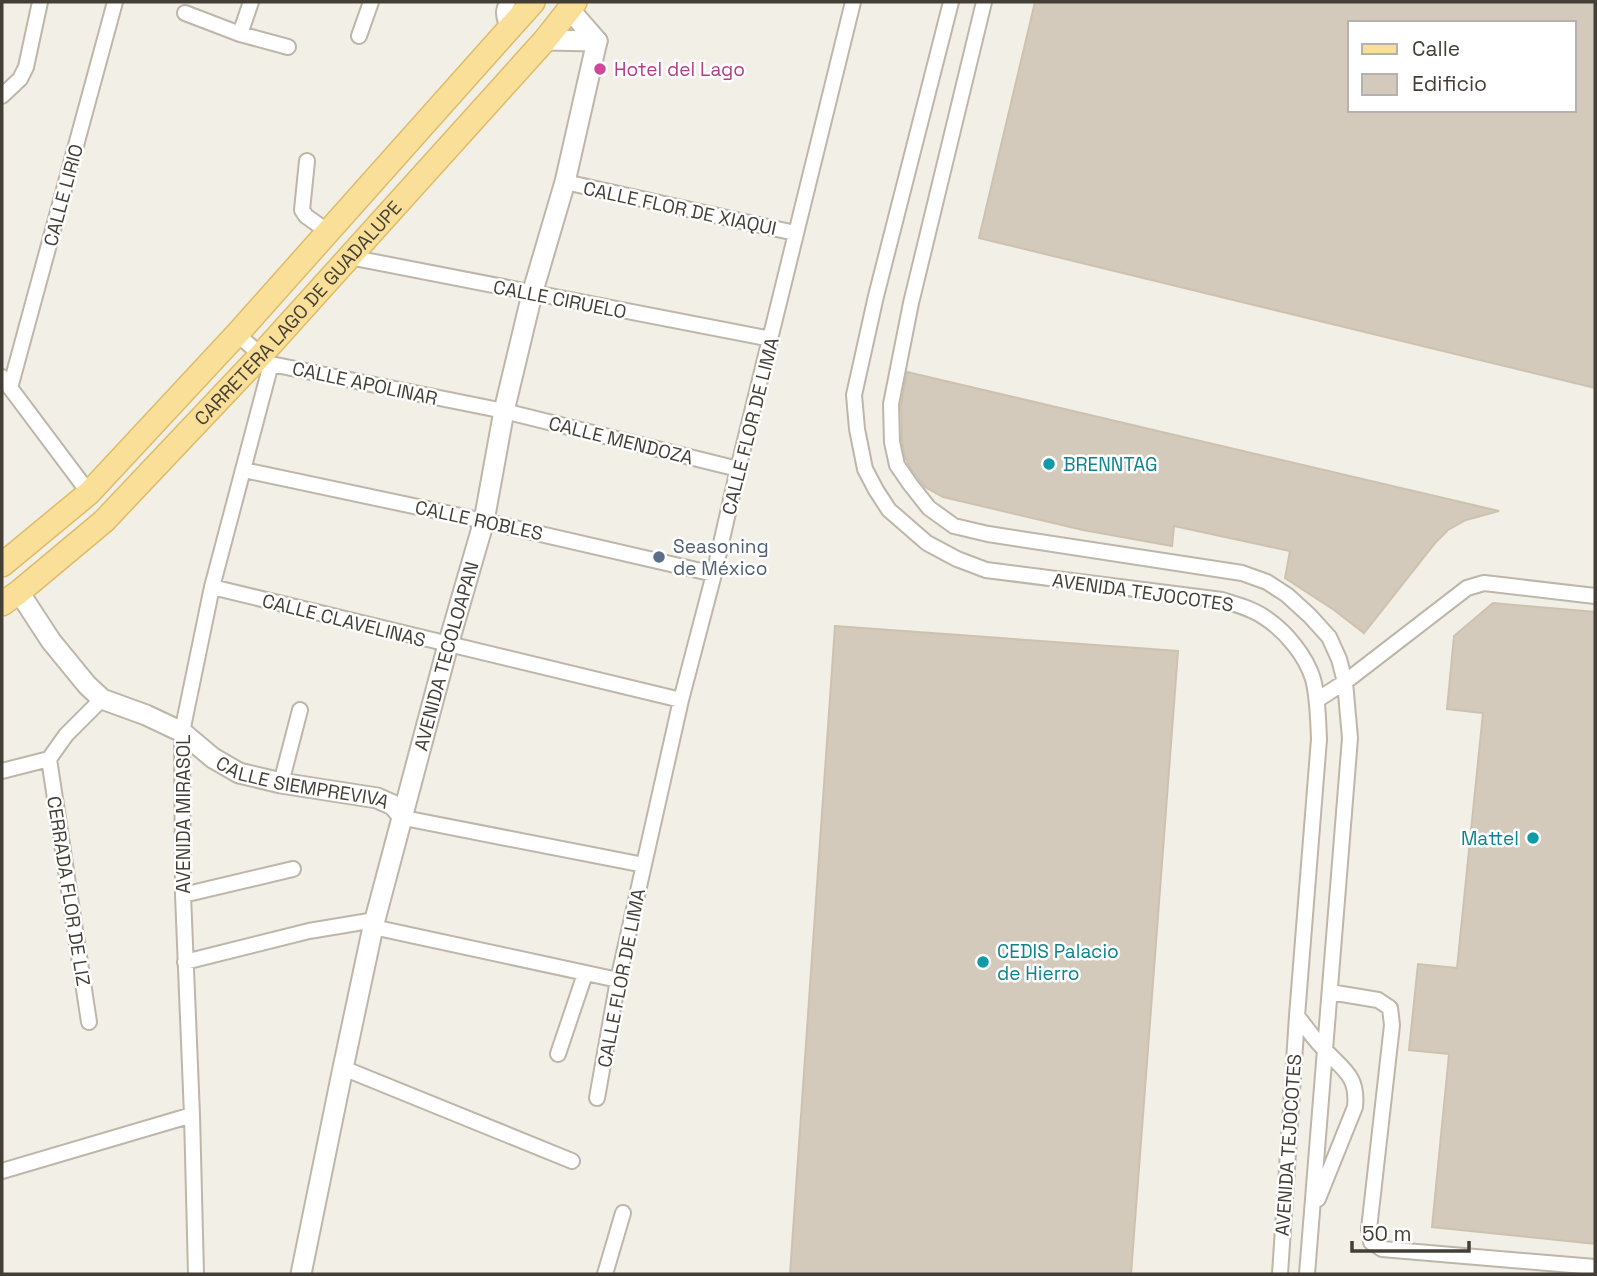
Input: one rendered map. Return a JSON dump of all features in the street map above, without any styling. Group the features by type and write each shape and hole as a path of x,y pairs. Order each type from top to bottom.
{"main road":[{"name":"CARRETERA LAGO DE GUADALUPE","path":"2,565 89,494 237,334 533,2"},
{"name":"CARRETERA LAGO DE GUADALUPE","path":"10,598 104,521 266,359 349,257 573,6"}],"street":[{"path":"2,96 20,79 26,67 40,2"},
{"name":"CALLE LIRIO","path":"6,383 115,2"},
{"path":"243,27 251,2"},
{"path":"359,36 371,2"},
{"path":"508,2 504,7 504,15 506,22 512,25"},
{"name":"CALLE FLOR DE LIMA","path":"597,1098 618,980 681,700 715,574 738,469 853,2"},
{"name":"AVENIDA TEJOCOTES","path":"951,2 876,296 854,395 857,429 866,469 889,510 927,543 957,559 986,570 1222,600 1246,607 1267,618 1302,655 1312,676 1317,699 1318,739 1280,1274"},
{"name":"AVENIDA TEJOCOTES","path":"984,2 911,303 891,404 892,442 897,464 929,508 954,526 988,534 1242,573 1267,582 1287,595 1329,637 1345,682 1350,738 1307,1274"},
{"path":"573,6 597,41"},
{"path":"186,13 243,27 288,47"},
{"path":"545,40 597,41"},
{"name":"AVENIDA TECOLOAPAN","path":"302,1274 374,924 484,521 504,411 532,294 565,182 597,41"},
{"path":"307,161 302,209 306,216 327,231"},
{"name":"CALLE FLOR DE XIAQUI","path":"565,182 795,233"},
{"name":"CALLE CIRUELO","path":"349,257 771,339"},
{"name":"CALLE APOLINAR","path":"237,334 266,359 504,411"},
{"name":"AVENIDA MIRASOL","path":"196,1274 183,895 182,732 212,587 244,470 266,359"},
{"path":"6,383 89,494"},
{"name":"CALLE MENDOZA","path":"504,411 738,469"},
{"name":"CALLE ROBLES","path":"244,470 715,574"},
{"path":"1317,699 1345,682 1467,588 1484,583 1595,596"},
{"name":"CALLE CLAVELINAS","path":"212,587 681,700"},
{"name":"CALLE SIEMPREVIVA","path":"10,598 102,699 182,732 239,774 377,798 393,806 404,818 644,865"},
{"path":"2,771 49,759 66,735 102,699"},
{"path":"281,783 300,710"},
{"name":"CERRADA FLOR DE LIZ","path":"49,759 89,1022"},
{"path":"183,895 293,869"},
{"path":"185,962 309,931 374,924 618,980"},
{"path":"558,1054 585,974"},
{"path":"1330,992 1378,1000 1390,1009 1392,1025 1369,1229 1371,1242 1382,1248 1595,1267"},
{"path":"1297,1016 1325,1051 1345,1068 1354,1083 1356,1095 1355,1107 1312,1214"},
{"path":"343,1068 572,1161"},
{"path":"2,1171 192,1115"},
{"path":"605,1274 623,1213"}],"building":[{"path":"1035,2 1595,2 1595,388 979,238"},
{"path":"907,372 1499,511 1466,520 1448,530 1364,633 1285,578 1290,551 1174,526 1172,546 1083,530 943,497 925,487 905,457 902,441 901,405"},
{"name":"Mattel","path":"1493,603 1595,612 1595,1244 1432,1227 1449,1054 1409,1050 1418,964 1457,968 1483,713 1447,709 1454,636"},
{"name":"CEDIS Palacio de Hierro","path":"835,626 1178,651 1131,1274 790,1274"}],"place":[{"name":"Hotel del Lago","path":"600,69"},
{"name":"BRENNTAG","path":"1049,464"},
{"name":"Seasoning de México","path":"659,557"},
{"name":"Mattel","path":"1533,838"},
{"name":"CEDIS Palacio de Hierro","path":"983,962"}]}
